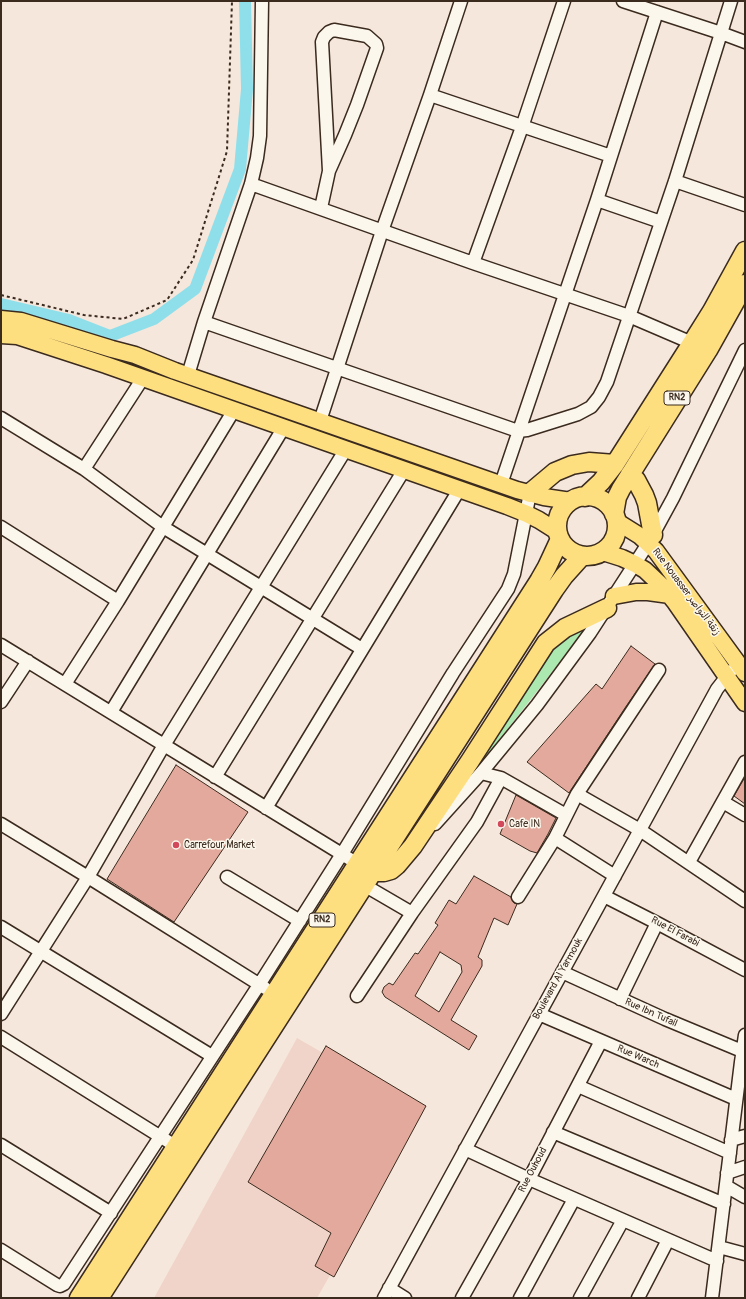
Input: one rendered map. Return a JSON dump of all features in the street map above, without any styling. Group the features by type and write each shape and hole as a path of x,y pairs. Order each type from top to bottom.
{"highway":[{"name":"RN2","path":"99,1298 365,874 547,568 559,536 558,518 561,512 601,482 615,464 712,311 745,251"},
{"name":"RN2","path":"603,552 613,542 617,528 615,517 617,497 708,350 745,284"},
{"path":"530,493 555,472 572,465 588,462 615,464"},
{"path":"630,474 638,484 647,503 651,539"},
{"path":"578,499 599,499 605,503 615,517"},
{"path":"559,536 569,550 582,556 596,555 603,552"},
{"name":"RN2","path":"79,1298 274,994 365,874 554,590 582,556"},
{"path":"365,874 391,870 413,846 546,643 565,628 611,602"}],"main road":[{"path":"1,319 21,321 134,355 501,484 530,493 578,499"},
{"path":"1,335 17,336 143,378 527,514 539,520 559,536"},
{"name":"Rue Nouasser زنقة النواصر","path":"615,517 632,529 651,539 664,560 742,668"},
{"path":"603,552 622,558 645,570 670,595 745,703"},
{"path":"611,602 625,594 648,592 670,595"}],"street":[{"path":"188,375 204,322 251,184 257,158 260,136 262,1"},
{"path":"473,263 522,126 564,1"},
{"path":"624,1 745,42"},
{"path":"204,322 518,431 527,430 578,414 591,407 599,397 607,382 675,181 731,1"},
{"path":"320,421 382,230 430,95 460,2"},
{"path":"501,484 597,200 657,12"},
{"path":"321,208 329,171 351,120 377,48 376,44 367,36 334,30 329,32 324,37 322,42 329,171"},
{"path":"430,95 611,156"},
{"path":"675,181 745,205"},
{"path":"251,184 564,295 629,316 692,343"},
{"path":"597,200 661,222"},
{"path":"413,846 481,774 537,705 611,602 651,539 745,350"},
{"path":"84,470 143,378"},
{"path":"65,684 118,601 234,410"},
{"path":"1,418 84,470 163,527 362,649"},
{"path":"111,712 284,427"},
{"path":"1,1014 88,877 164,745 346,449"},
{"path":"215,777 404,470"},
{"path":"266,808 459,490"},
{"path":"1,1250 57,1285 60,1286 64,1284 300,921 453,673 508,589 514,574 530,493"},
{"path":"1,527 118,601"},
{"path":"1,645 342,854 412,913"},
{"path":"1,702 28,661"},
{"name":"Boulevard Al Yarmouk","path":"386,1293 717,689 726,676 742,668"},
{"path":"518,897 555,838 577,794 659,670"},
{"path":"689,862 745,762"},
{"path":"481,774 501,778 566,815"},
{"path":"357,996 412,913 477,822 501,778"},
{"path":"577,794 640,830 745,901"},
{"path":"723,802 745,815"},
{"path":"1,824 274,994"},
{"path":"555,838 615,876"},
{"path":"227,877 300,921"},
{"name":"Rue El Farabi","path":"604,896 745,970"},
{"path":"620,999 657,923"},
{"path":"1,927 212,1056"},
{"name":"Rue Ibn Tufail","path":"562,972 665,1019 743,1058"},
{"name":"Rue Warch","path":"539,1014 736,1099"},
{"path":"712,1298 745,1035"},
{"path":"1,1038 177,1147"},
{"name":"Rue Ouhoud","path":"462,1298 529,1179 601,1041"},
{"path":"578,1086 730,1153"},
{"path":"553,1132 724,1204"},
{"path":"731,1140 745,1136"},
{"path":"1,1145 111,1213"},
{"path":"465,1149 529,1179 717,1261"},
{"path":"727,1173 745,1167"},
{"path":"726,1186 745,1197"},
{"path":"520,1298 574,1199"},
{"path":"580,1298 623,1220"},
{"path":"638,1298 668,1240"},
{"path":"718,1247 745,1254"},
{"path":"386,1293 405,1298"}],"path":[{"path":"1,295 84,315 123,319 167,300 194,260 228,151 232,1"}],"shaded area":[{"path":"297,1038 424,1111 317,1298 154,1298"}],"green space":[{"path":"585,627 584,631 475,771 472,771 552,644"}],"building":[{"path":"631,646 655,664 569,793 527,762 596,684 602,689"},
{"name":"Carrefour Market","path":"176,765 248,812 174,922 107,879"},
{"path":"745,777 745,804 734,796"},
{"path":"516,795 556,818 537,853 530,851 500,834"},
{"path":"474,876 511,897 514,903 517,904 508,925 494,918 478,957 482,960 482,966 451,1020 477,1036 469,1050 385,997 382,992 384,987 389,983 393,985 415,953 418,954 438,925 435,923 449,900 456,904","holes":["440,952 461,965 462,972 439,1012 415,996"]},
{"path":"326,1046 426,1106 334,1277 315,1266 331,1233 248,1182"}],"waterway":[{"path":"1,304 69,320 110,336 154,319 195,289 240,169 247,89 245,1"}],"place":[{"name":"Cafe IN","path":"501,824"},
{"name":"Carrefour Market","path":"176,845"}]}
